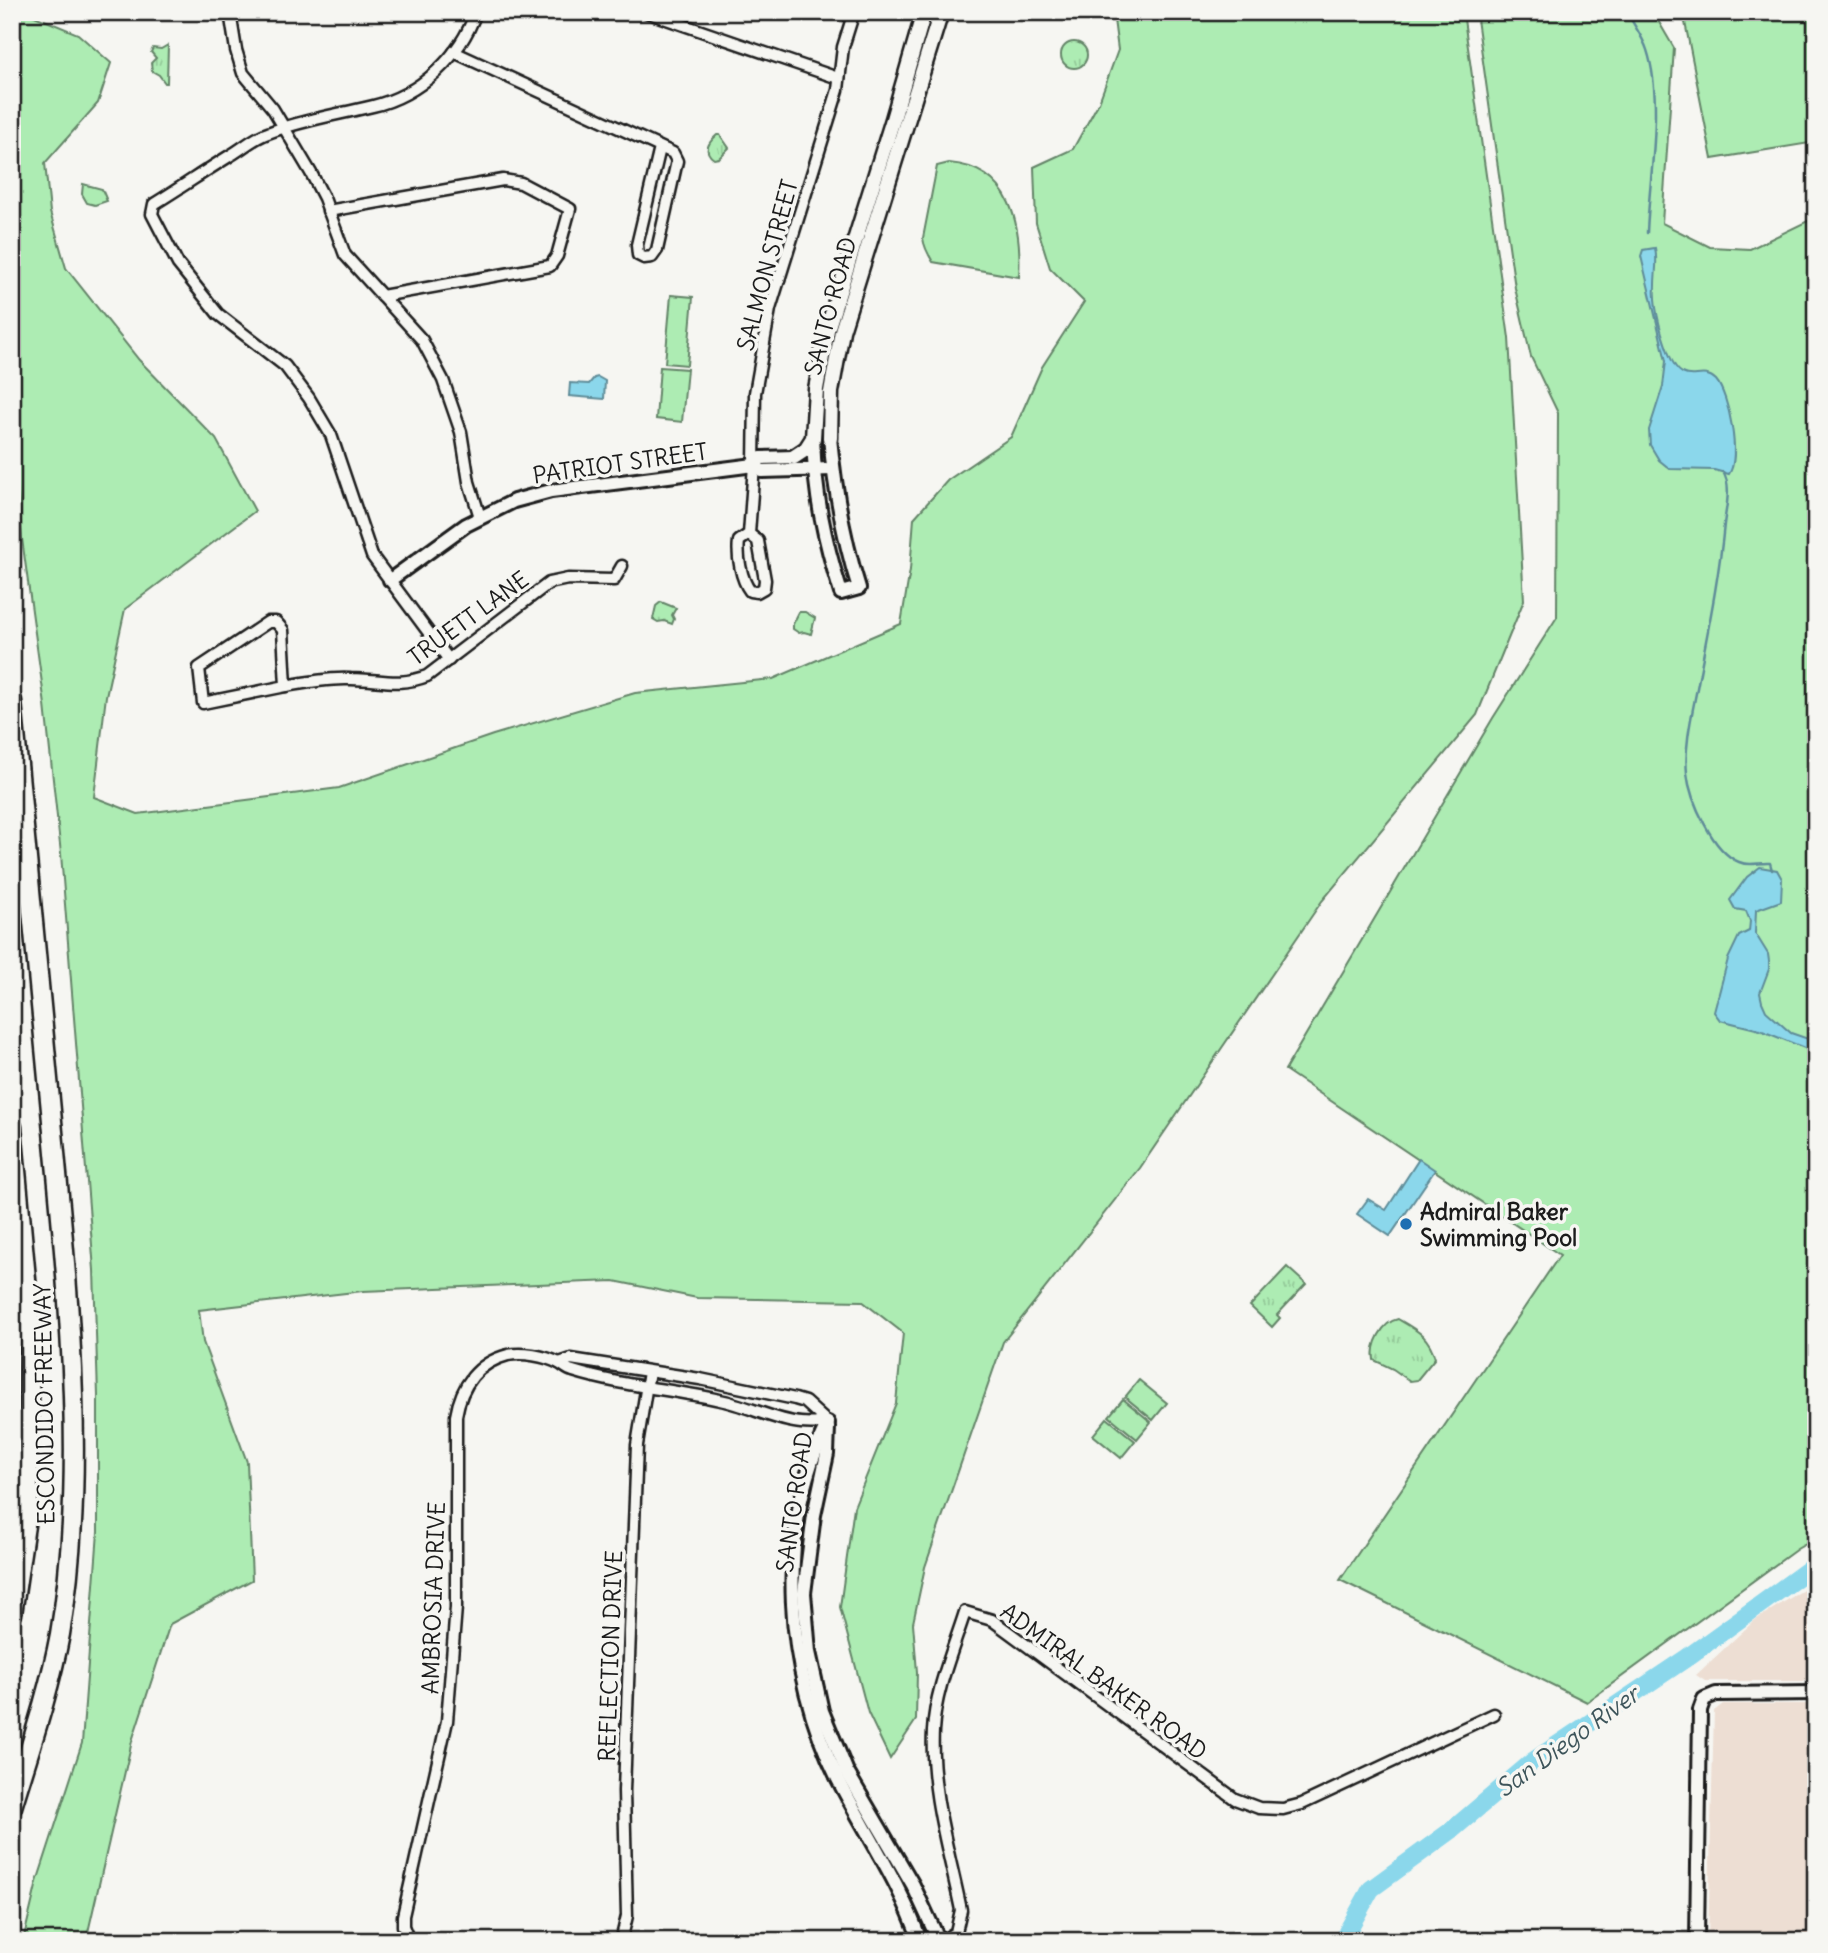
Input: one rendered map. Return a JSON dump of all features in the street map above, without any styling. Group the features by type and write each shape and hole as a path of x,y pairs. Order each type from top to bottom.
{"highway":[{"name":"ESCONDIDO FREEWAY","path":"12,701 66,1271 73,1445 70,1547 60,1635 12,1807"},
{"name":"ESCONDIDO FREEWAY","path":"12,1127 30,1322 28,1505 12,1614"}],"main road":[{"name":"SANTO ROAD","path":"813,438 816,388 827,330 924,12"},
{"name":"SANTO ROAD","path":"830,438 831,393 842,331 941,12"},
{"path":"794,457 806,449 813,438"}],"street":[{"path":"230,12 243,73 272,109 311,173 345,255 422,340 443,380 461,432 469,482 480,517"},
{"path":"449,660 372,556 331,435 309,397 285,366 218,314 177,264 152,214 154,204 265,134 305,120 373,106 398,97 430,77 454,52 471,27 477,12"},
{"path":"646,12 838,78"},
{"name":"SALMON STREET","path":"748,534 758,541 765,580 764,589 757,592 750,591 746,585 738,551 739,541 748,534 754,466 755,393 770,309 838,90 843,47 855,12"},
{"path":"454,52 673,153 677,161 657,250 652,257 644,258 638,255 637,244 660,148"},
{"path":"328,211 503,180 521,183 570,209 557,256 550,266 382,296"},
{"name":"SANTO ROAD","path":"813,438 814,470 823,529 841,593 859,588 841,528 830,438"},
{"name":"PATRIOT STREET","path":"754,466 761,458 794,457"},
{"name":"PATRIOT STREET","path":"390,580 480,517 514,501 551,491 754,466 762,471 832,469"},
{"name":"TRUETT LANE","path":"286,686 283,630 276,622 268,622 199,668 203,702 286,686 317,680 352,678 410,683 427,676 549,583 568,579 614,580 622,566"},
{"name":"AMBROSIA DRIVE","path":"409,1941 403,1926 403,1916 447,1721 456,1607 456,1416 458,1402 467,1382 493,1360 526,1354 559,1363 570,1371 646,1388 719,1400 800,1423 828,1423"},
{"name":"AMBROSIA DRIVE","path":"559,1363 571,1359 700,1380 794,1399 805,1402 828,1423"},
{"name":"REFLECTION DRIVE","path":"621,1941 627,1916 624,1791 638,1445 649,1372"},
{"name":"SANTO ROAD","path":"828,1423 815,1449 795,1537 792,1590 796,1644 810,1708 837,1776 895,1885 920,1941"},
{"name":"SANTO ROAD","path":"828,1423 827,1454 814,1515 804,1593 809,1651 822,1711 847,1772 913,1885 940,1941"},
{"name":"ADMIRAL BAKER ROAD","path":"940,1941 956,1932 961,1910 934,1776 933,1729 937,1699 965,1612 992,1620 1192,1769 1235,1799 1259,1808 1283,1809 1302,1804 1494,1714"},
{"path":"1696,1941 1700,1710 1704,1699 1716,1694 1816,1693"}],"shaded area":[{"path":"1816,1582 1816,1681 1705,1681 1696,1675 1755,1620"},
{"path":"1723,1704 1816,1704 1816,1941 1708,1941 1714,1711"}],"green space":[{"path":"12,12 25,12 78,34 111,63 98,103 45,163 50,212 66,268 139,360 216,439 255,511 125,609 106,696 94,797 138,814 339,788 493,735 635,693 773,679 901,624 910,570 914,518 948,480 1011,437 1042,367 1084,302 1050,268 1036,223 1034,167 1073,149 1099,102 1118,50 1113,12 1463,12 1509,338 1524,600 1477,715 1322,901 1140,1168 1003,1342 925,1567 913,1623 917,1672 916,1720 890,1759 868,1713 840,1607 854,1507 896,1403 903,1333 862,1301 697,1298 614,1281 363,1291 199,1310 203,1342 247,1462 252,1580 170,1624 132,1741 86,1941 23,1941 37,1882 82,1743 98,1532 98,1396 94,1270 61,854 45,705 22,539 12,426"},
{"path":"1476,12 1653,12 1674,48 1662,223 1710,247 1750,249 1816,217 1816,1538 1797,1549 1587,1702 1340,1580 1560,1255 1285,1070 1493,718 1557,617 1558,413 1531,357 1515,288"},
{"path":"1683,12 1816,12 1816,142 1712,159"},
{"path":"1074,42 1083,46 1087,55 1083,64 1074,68 1065,64 1061,55 1065,46"},
{"path":"168,45 165,83 152,71 151,63 156,58 151,52 153,48 161,49"},
{"path":"720,135 729,148 719,158 714,159 708,150 709,144"},
{"path":"949,163 970,167 987,176 1000,188 1015,220 1019,277 933,262 931,259 923,238 937,166"},
{"path":"83,184 102,189 107,201 95,205 87,203 82,194"},
{"path":"671,295 693,297 687,365 665,363"},
{"path":"660,367 687,369 682,422 656,419"},
{"path":"661,602 676,608 672,615 672,624 653,619 656,606"},
{"path":"799,612 805,612 815,618 811,634 799,633 793,629"},
{"path":"1287,1267 1306,1284 1277,1315 1280,1318 1272,1327 1250,1306"},
{"path":"1398,1319 1426,1339 1435,1358 1417,1380 1410,1381 1374,1360 1374,1348 1379,1335 1387,1325"},
{"path":"1139,1380 1167,1403 1153,1420 1125,1397"},
{"path":"1123,1399 1151,1422 1137,1439 1109,1416"},
{"path":"1107,1418 1135,1441 1121,1458 1093,1435"}],"water":[{"path":"1655,248 1655,303 1663,338 1680,372 1686,375 1710,376 1721,388 1734,441 1729,474 1714,470 1670,469 1659,460 1650,445 1649,430 1663,386 1666,361 1641,256 1643,250"},
{"path":"598,377 605,381 604,399 569,396 570,383 589,384"},
{"path":"1760,867 1777,870 1782,879 1781,901 1756,910 1755,933 1768,954 1769,961 1769,969 1760,993 1762,1002 1766,1011 1791,1033 1808,1039 1816,1034 1816,1091 1807,1079 1807,1049 1760,1030 1720,1020 1714,1012 1728,959 1739,936 1749,931 1750,921 1746,911 1735,909 1730,900 1747,877"},
{"path":"1419,1159 1435,1170 1390,1236 1357,1214 1368,1199 1386,1210"}],"waterway":[{"path":"1627,12 1647,50 1654,93 1654,140 1647,233"},
{"path":"1723,472 1728,490 1727,504 1716,584 1690,728 1687,773 1704,824 1720,848 1739,862 1770,863 1772,870"},
{"name":"San Diego River","path":"1342,1941 1371,1889 1452,1830 1533,1761 1685,1659 1816,1564"}],"place":[{"name":"Admiral Baker Swimming Pool","path":"1406,1224"}]}
